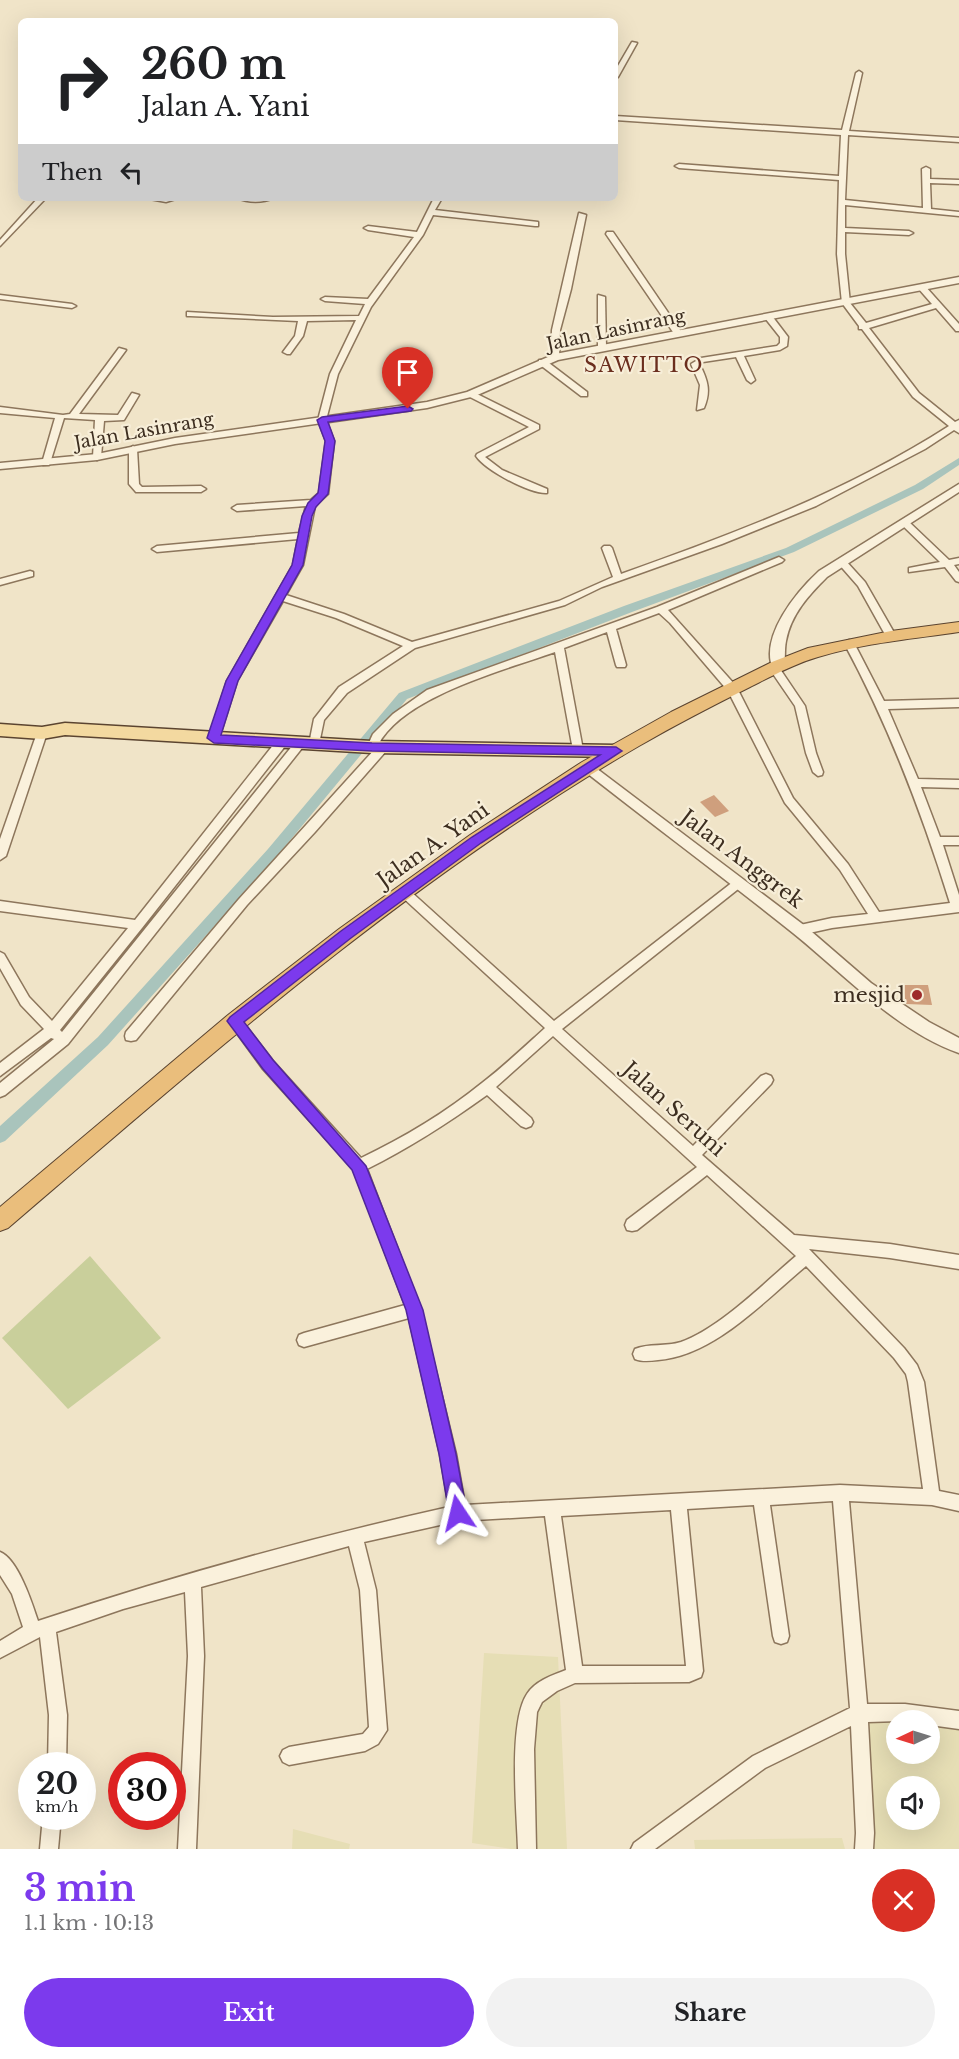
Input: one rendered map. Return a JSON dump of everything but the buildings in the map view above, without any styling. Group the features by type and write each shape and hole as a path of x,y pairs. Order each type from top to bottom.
{"highway":[{"name":"Jalan A. Yani","path":"0,1221 235,1021 346,934 477,840 588,768 732,689 776,667 814,652 849,643 959,627"}],"main road":[{"path":"0,730 42,733 65,729 374,747 616,751"}],"street":[{"path":"618,71 634,42"},
{"path":"0,1091 63,1040 314,744 319,719 329,704 343,690 411,646 562,603 618,578 719,542 813,504 958,427 916,395 846,303 841,254 842,178 845,132 859,74"},
{"path":"618,118 959,140"},
{"path":"679,165 842,178"},
{"path":"926,169 927,212"},
{"path":"927,181 959,182"},
{"path":"0,244 39,201"},
{"path":"214,738 232,681 300,560 307,516 313,503 323,494 330,441 322,420 334,374 360,318 419,236 436,201"},
{"path":"841,202 959,214"},
{"path":"430,212 535,224"},
{"path":"555,357 556,330 582,215"},
{"path":"368,228 419,236"},
{"path":"842,230 909,233"},
{"path":"0,231 10,234"},
{"path":"610,234 678,333"},
{"name":"Jalan Lasinrang","path":"0,466 97,458 133,449 408,409 471,394 555,357 959,280"},
{"path":"921,288 959,329"},
{"path":"601,297 602,347"},
{"path":"1,298 72,306"},
{"path":"325,299 370,302"},
{"path":"862,327 938,305"},
{"path":"190,314 303,320 360,318"},
{"path":"700,408 706,391 705,382 695,363 701,360 780,348 784,344 784,337 769,318"},
{"path":"287,352 299,336 303,320"},
{"path":"74,416 122,350"},
{"path":"739,354 751,380"},
{"path":"542,362 584,394"},
{"path":"471,394 536,427 480,456 482,461 495,469 544,491"},
{"path":"0,410 60,416 121,418 135,395"},
{"path":"46,463 60,416"},
{"path":"97,458 100,418"},
{"path":"133,449 134,484 139,490 201,489"},
{"path":"818,772 800,706 776,667 778,643 791,610 810,585 959,487"},
{"path":"237,508 313,503"},
{"path":"905,523 948,564 959,579"},
{"path":"157,549 303,536"},
{"path":"607,548 618,578"},
{"path":"131,1036 374,747 377,737 398,717 431,693 469,677 611,628 778,560"},
{"path":"912,570 959,561"},
{"path":"842,562 862,584 891,636"},
{"path":"0,582 30,574"},
{"path":"279,596 340,616 411,646"},
{"path":"661,609 732,689 789,800 844,867 876,917"},
{"path":"611,628 621,665"},
{"path":"849,643 882,705 937,841 958,907"},
{"path":"559,647 578,750"},
{"path":"882,705 959,703"},
{"path":"0,856 42,733"},
{"path":"0,1070 52,1030 282,742"},
{"name":"Jalan Anggrek","path":"588,768 800,930 832,923 958,907"},
{"path":"914,783 959,784"},
{"path":"937,841 959,841"},
{"path":"358,1166 396,1148 487,1086 554,1028 738,883"},
{"name":"Jalan Seruni","path":"405,893 790,1241 899,1353 912,1370 916,1382 932,1497"},
{"path":"0,906 138,925"},
{"path":"800,930 866,987 923,1027 959,1046"},
{"path":"0,957 24,1001 63,1040"},
{"path":"235,1021 275,1073 358,1166 414,1310 448,1454 458,1513"},
{"path":"693,1155 766,1080"},
{"path":"487,1086 526,1122"},
{"path":"632,1225 707,1167"},
{"path":"790,1241 890,1251 959,1262"},
{"path":"640,1354 680,1350 694,1343 736,1315 805,1258"},
{"path":"304,1340 414,1310"},
{"path":"840,1492 859,1713 866,1833 864,1849"},
{"path":"0,1650 40,1629 123,1601 355,1536 458,1513 840,1492 932,1497 959,1503"},
{"path":"760,1496 781,1636"},
{"path":"527,1849 526,1728 530,1706 540,1692 575,1675 636,1676 688,1674 695,1671 678,1501"},
{"path":"552,1509 575,1675"},
{"path":"290,1756 365,1742 372,1738 378,1730 368,1590 355,1536"},
{"path":"0,1560 15,1582 40,1629 58,1715 57,1752"},
{"path":"187,1849 196,1656 193,1582"},
{"path":"640,1849 759,1762 859,1713 905,1713 959,1720"},
{"path":"49,1849 51,1830"}],"shaded area":[{"path":"484,1653 558,1657 567,1849 511,1849 472,1843"},
{"path":"959,1709 959,1849 859,1849 862,1711 886,1711 886,1764 940,1764 940,1710 910,1710"},
{"path":"293,1829 350,1844 349,1849 292,1849"},
{"path":"842,1838 845,1849 695,1849 694,1840"}],"green space":[{"path":"90,1256 161,1338 68,1409 2,1338"}],"waterway":[{"path":"0,1136 103,1041 273,852 403,696 628,609 790,550 919,487 959,461"}],"place":[{"name":"mesjid","path":"917,995"}],"district":[{"name":"SAWITTO","path":"644,365"}],"route":[{"path":"408,409 322,420 330,441 323,494 311,505 307,516 298,565 243,658 232,681 214,738 372,747 496,747 616,751 477,840 346,934 235,1021 268,1065 358,1166 414,1310 448,1454 458,1513"}]}
